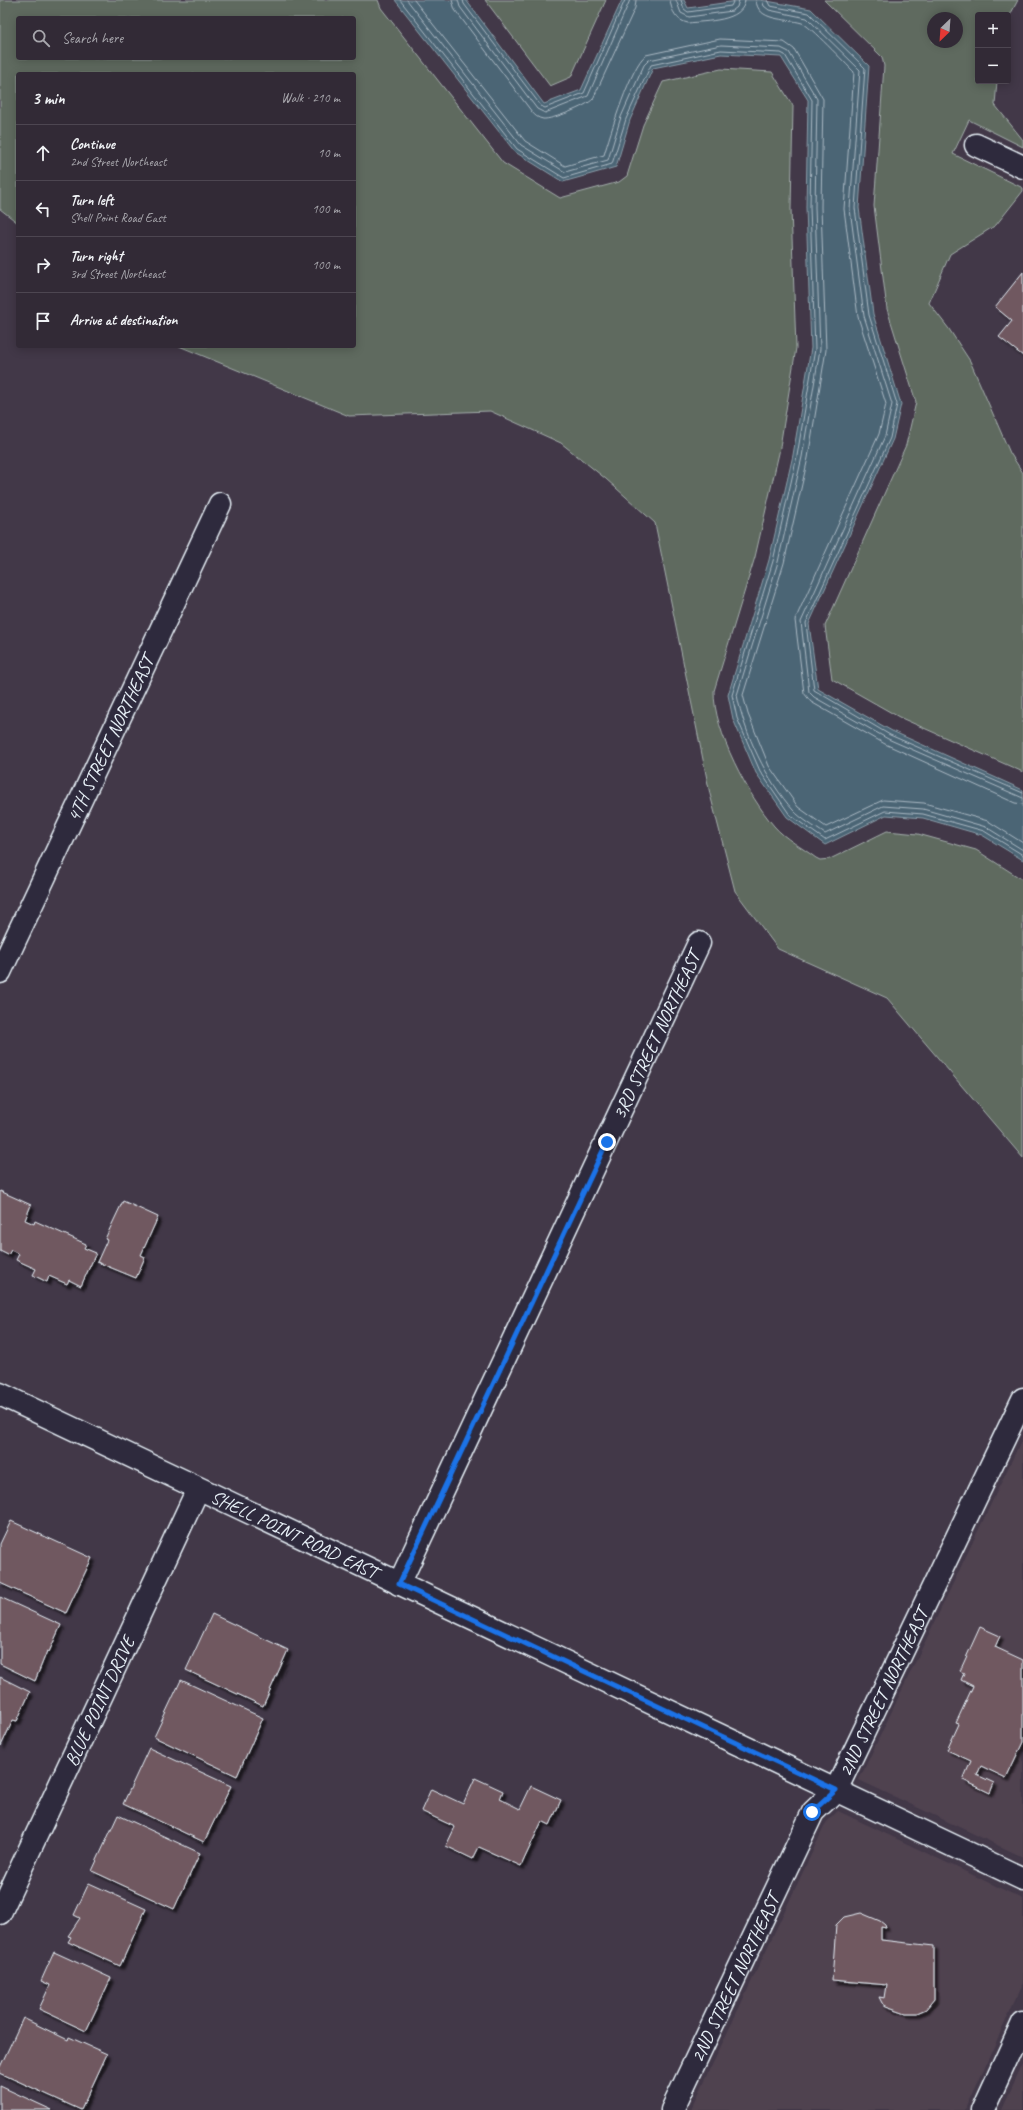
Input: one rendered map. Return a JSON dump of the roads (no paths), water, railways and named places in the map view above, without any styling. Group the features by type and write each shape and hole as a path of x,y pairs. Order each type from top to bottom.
{"street":[{"path":"976,145 1023,167"},
{"name":"4TH STREET NORTHEAST","path":"0,972 220,504"},
{"name":"3RD STREET NORTHEAST","path":"399,1584 699,943"},
{"name":"SHELL POINT ROAD EAST","path":"0,1394 1023,1879"},
{"name":"2ND STREET NORTHEAST","path":"672,2110 812,1812 836,1790 1023,1399"},
{"name":"BLUE POINT DRIVE","path":"0,1913 198,1489"},
{"path":"983,2110 1023,2023"}],"water":[{"path":"395,0 466,0 544,104 581,90 622,0 684,0 688,8 744,0 761,0 811,9 869,66 859,208 873,314 901,404 893,439 809,624 818,689 892,731 1023,790 1023,860 982,835 923,818 886,815 825,845 787,817 756,773 733,719 728,695 769,560 793,455 811,348 806,207 808,100 781,57 721,54 653,68 630,120 616,167 563,182 515,152"}]}
